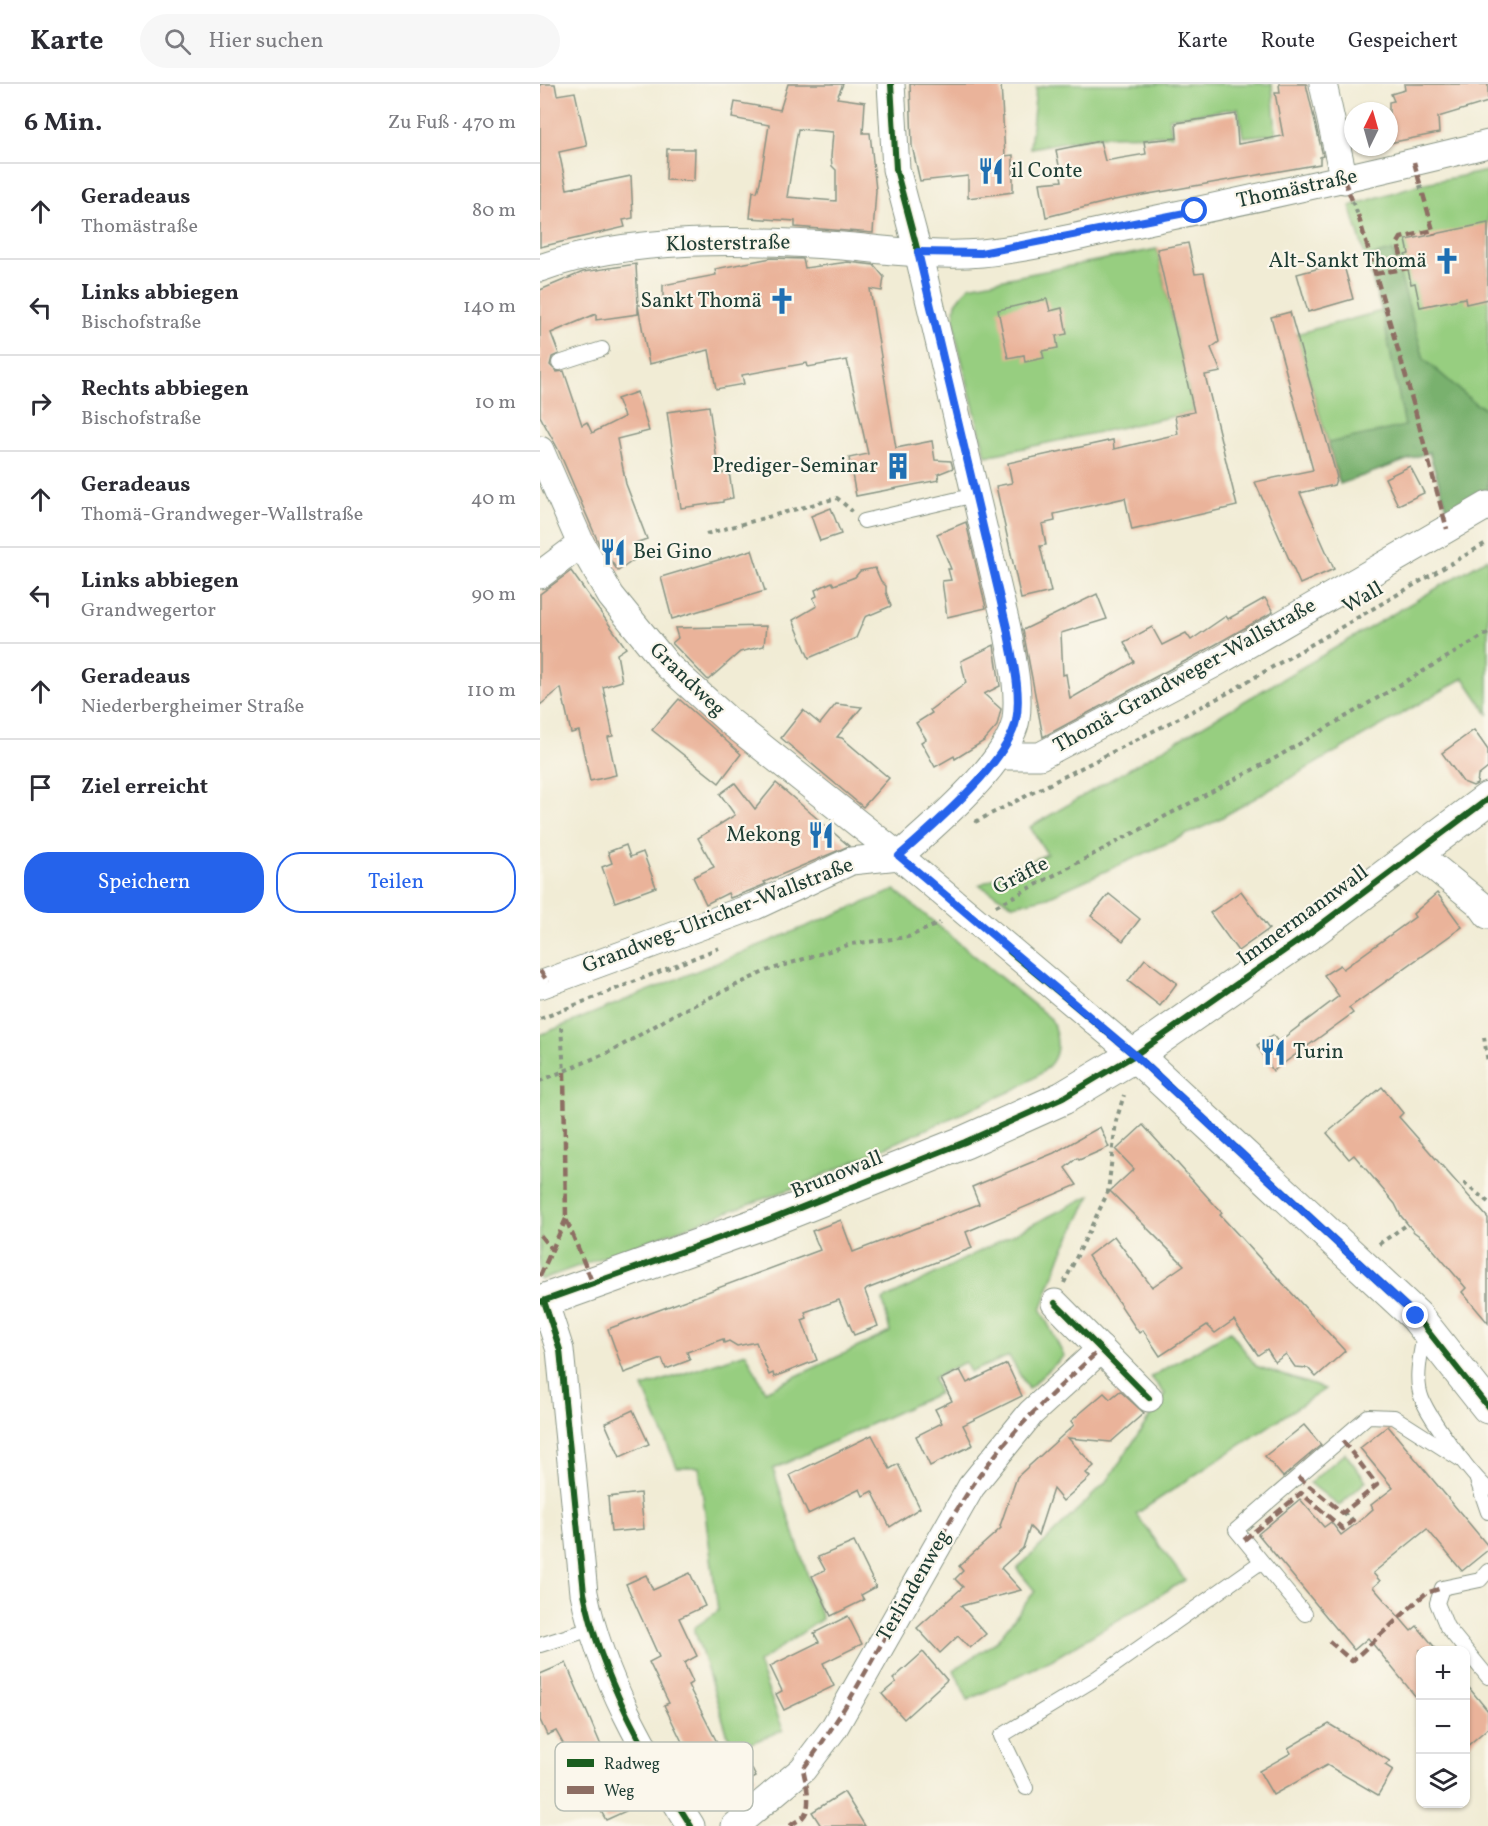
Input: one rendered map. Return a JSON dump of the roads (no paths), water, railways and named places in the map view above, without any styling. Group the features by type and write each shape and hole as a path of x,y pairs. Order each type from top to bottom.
{"street":[{"path":"891,84 896,169 918,252 1007,628 1017,687 1016,720 1000,756 926,833 899,856"},
{"path":"1323,84 1348,190"},
{"name":"Thomästraße","path":"918,252 981,253 1348,190 1488,144"},
{"name":"Klosterstraße","path":"540,268 568,258 645,245 792,243 918,252"},
{"name":"Grandweg","path":"540,450 581,544 611,596 668,666 728,720 899,856 1135,1055"},
{"name":"Thomä-Grandweger-Wallstraße","path":"1000,756 1040,756 1050,751 1212,665 1488,505"},
{"path":"540,575 581,544"},
{"name":"Immermannwall","path":"1135,1055 1311,932 1488,799"},
{"path":"1417,853 1480,904 1488,915"},
{"name":"Grandweg-Ulricher-Wallstraße","path":"542,979 755,906 851,861 899,856"},
{"path":"1135,1055 1425,1327 1488,1407"},
{"name":"Brunowall","path":"542,1301 767,1221 965,1142 1063,1098 1135,1055"},
{"path":"542,1301 560,1350 584,1593 591,1629 617,1699 642,1742"},
{"path":"1055,1303 1149,1398"},
{"name":"Terlindenweg","path":"753,1811 803,1768 827,1736 971,1487 1031,1413 1101,1349"},
{"path":"682,1811 691,1826"},
{"name":"Terlindenweg","path":"735,1826 753,1811"}],"lane":[{"path":"559,363 602,349"},
{"path":"864,521 975,495"},
{"path":"1425,1327 1418,1374 1422,1399 1463,1461 1482,1484 1488,1512"},
{"path":"1305,1614 1236,1530 1368,1416 1394,1417 1463,1461"},
{"path":"1026,1788 1001,1736 1095,1679 1261,1562"},
{"path":"1488,1571 1480,1580 1442,1588 1437,1603 1447,1628 1488,1677"},
{"path":"540,1645 591,1629"}],"place":[{"name":"il Conte","path":"991,171"},
{"name":"Alt-Sankt Thomä","path":"1447,261"},
{"name":"Sankt Thomä","path":"782,301"},
{"name":"Prediger-Seminar","path":"898,466"},
{"name":"Bei Gino","path":"613,552"},
{"name":"Mekong","path":"821,835"},
{"name":"Turin","path":"1273,1052"}]}
